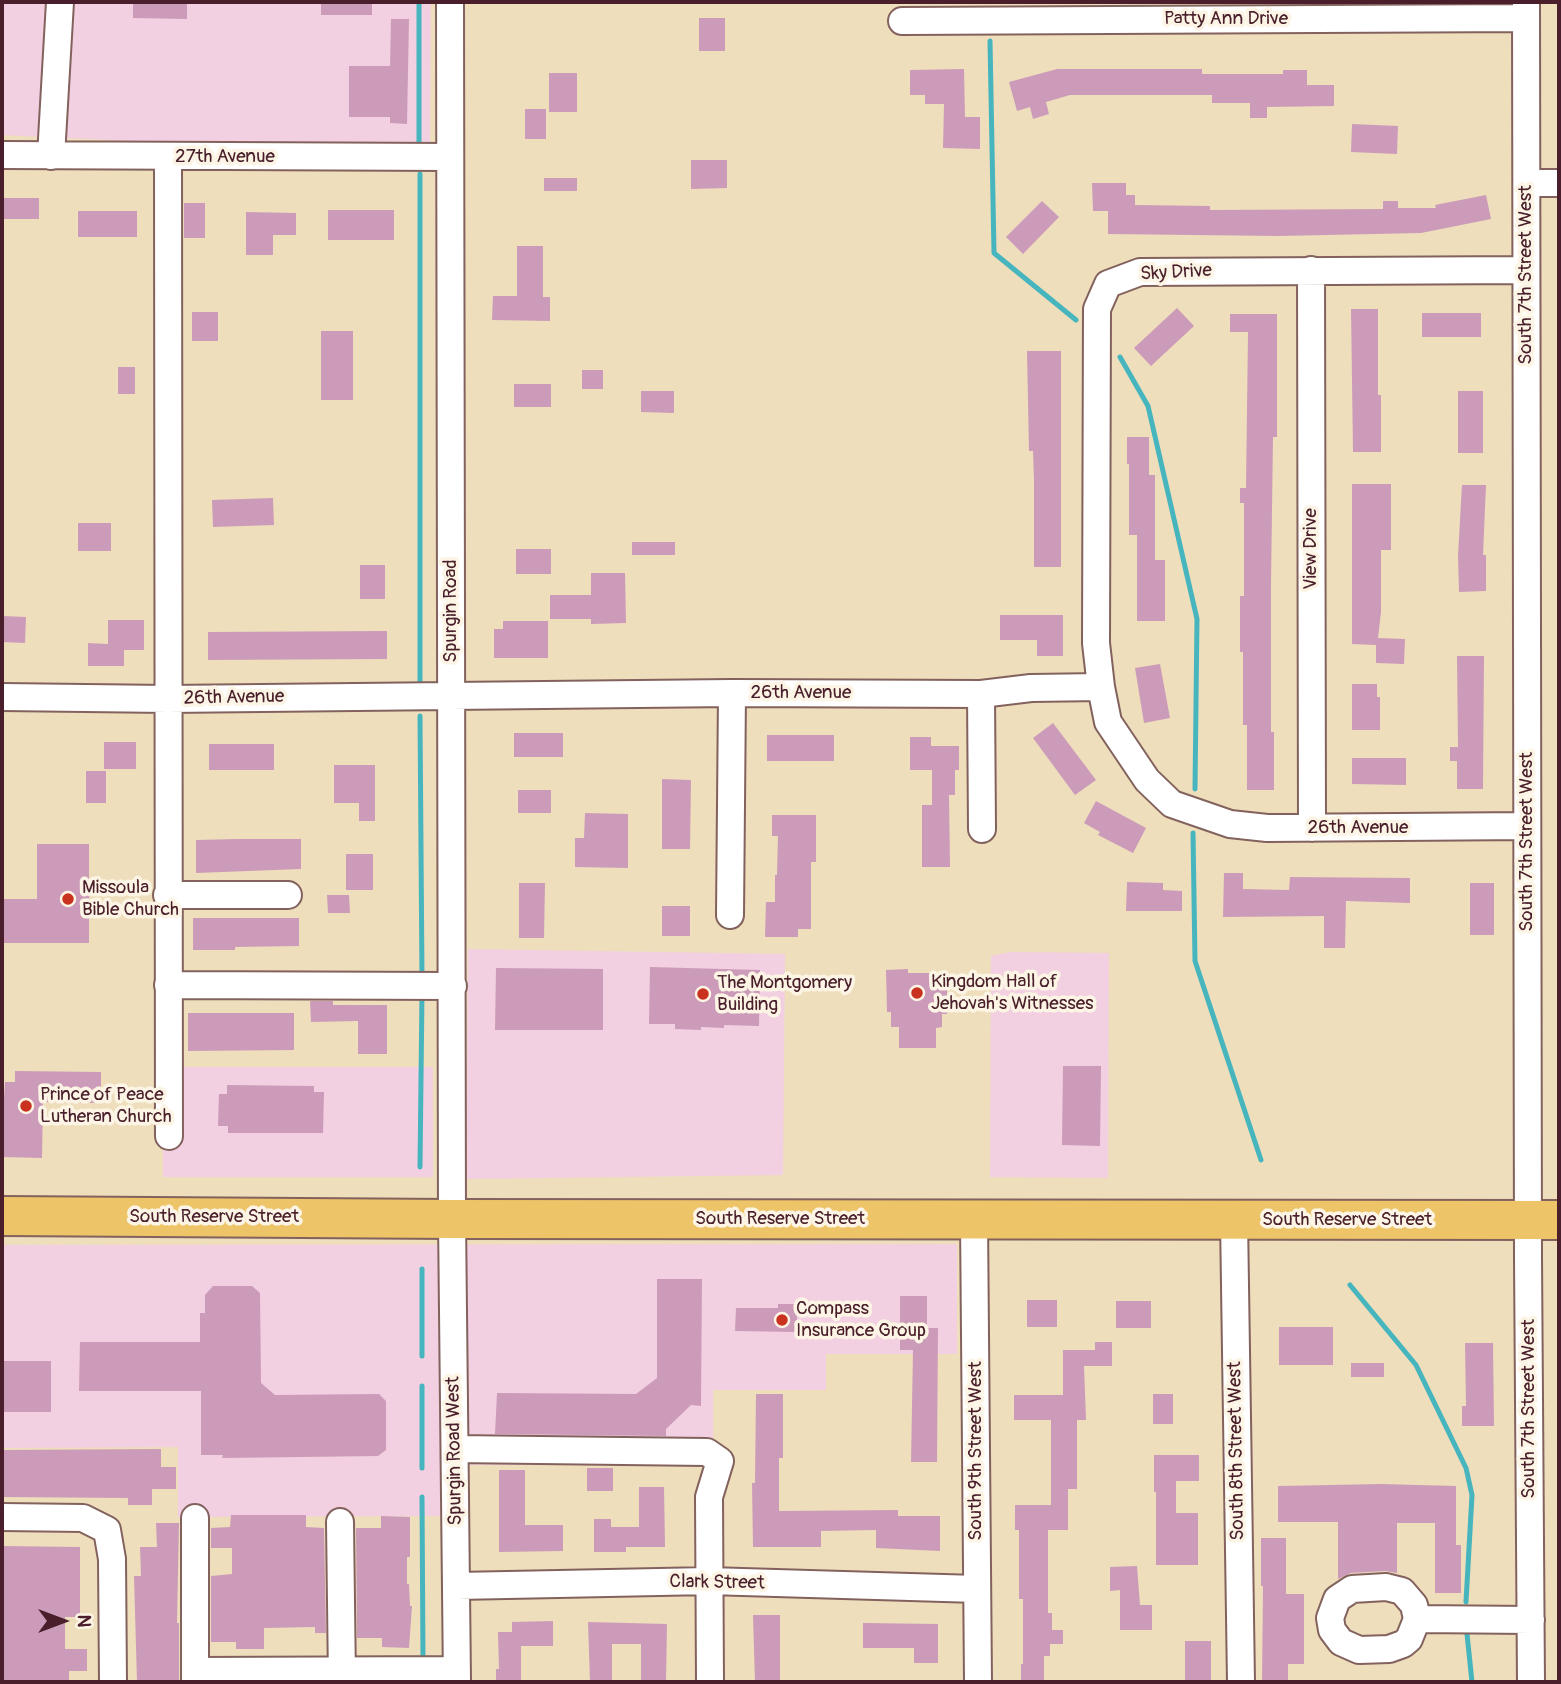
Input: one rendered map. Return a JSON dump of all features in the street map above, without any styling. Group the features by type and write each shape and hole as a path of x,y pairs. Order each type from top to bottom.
{"highway":[{"name":"South Reserve Street","path":"2,1216 1544,1220"}],"street":[{"path":"51,156 60,2"},
{"name":"Spurgin Road","path":"450,2 452,1219"},
{"name":"Patty Ann Drive","path":"902,21 1526,10"},
{"name":"South 7th Street West","path":"1526,10 1527,826 1544,1220 1531,1682"},
{"name":"27th Avenue","path":"2,155 449,158"},
{"path":"168,157 169,1136"},
{"path":"1527,183 1559,183"},
{"name":"View Drive","path":"1311,270 1312,828"},
{"name":"Sky Drive","path":"1101,687 1096,643 1097,309 1108,284 1140,272 1525,270"},
{"name":"26th Avenue","path":"2,697 168,699 732,693 981,694 1031,688 1101,687 1108,722 1147,780 1172,804 1230,824 1267,828 1527,826"},
{"path":"730,915 732,693"},
{"path":"981,694 982,829"},
{"path":"167,895 288,895"},
{"path":"168,985 453,986"},
{"name":"Spurgin Road West","path":"452,1219 457,1676"},
{"name":"South 9th Street West","path":"974,1219 978,1682"},
{"name":"South 8th Street West","path":"1234,1219 1241,1682"},
{"path":"455,1449 707,1452 720,1461 709,1497 710,1682"},
{"path":"2,1517 83,1518 107,1531 112,1559 113,1682"},
{"path":"195,1518 195,1677 457,1676"},
{"path":"340,1522 342,1676"},
{"name":"Clark Street","path":"457,1586 709,1581 977,1590"},
{"path":"1417,1619 1531,1620"}],"shaded area":[{"path":"2,2 431,2 430,147 304,149 2,135"},
{"path":"468,949 785,954 783,1175 466,1179"},
{"path":"1010,952 1109,953 1108,1178 990,1177 991,956"},
{"path":"163,1067 433,1067 433,1177 163,1177"},
{"path":"957,1244 957,1354 826,1354 826,1390 713,1390 713,1465 448,1465 448,1516 178,1517 178,1447 2,1448 2,1245"}],"building":[{"path":"133,2 187,2 187,19 133,18"},
{"path":"321,2 372,2 372,15 321,15"},
{"path":"699,18 725,18 725,51 699,51"},
{"path":"391,19 409,19 407,124 390,123 390,117 349,117 349,66 390,66"},
{"path":"964,69 965,117 980,117 980,149 943,148 944,104 925,104 925,95 910,95 910,70"},
{"path":"1057,69 1202,69 1202,74 1283,74 1283,70 1307,70 1307,85 1334,85 1334,106 1267,107 1267,118 1250,118 1250,103 1212,103 1212,95 1070,95 1046,102 1049,114 1033,119 1030,107 1017,111 1009,82"},
{"path":"549,73 577,73 577,112 549,112"},
{"path":"525,109 546,109 546,139 525,139"},
{"path":"1352,124 1398,126 1397,154 1351,152"},
{"path":"691,160 727,160 727,188 691,189"},
{"path":"544,178 577,178 577,191 544,191"},
{"path":"1092,183 1126,183 1126,195 1135,195 1135,205 1210,206 1210,210 1383,209 1383,201 1398,201 1398,208 1436,208 1435,205 1486,195 1491,219 1421,233 1279,236 1108,234 1108,211 1093,211"},
{"path":"2,198 39,198 39,219 2,219"},
{"path":"1042,201 1059,217 1023,254 1006,237"},
{"path":"184,203 205,203 205,238 184,238"},
{"path":"328,210 394,210 394,240 328,240"},
{"path":"78,211 137,211 137,237 78,237"},
{"path":"246,212 296,213 296,235 273,235 273,255 246,255"},
{"path":"517,246 543,246 543,297 550,297 550,321 492,320 493,296 517,296"},
{"path":"1177,308 1194,326 1151,366 1134,348"},
{"path":"1351,309 1378,309 1381,452 1353,452"},
{"path":"192,312 218,312 218,341 192,341"},
{"path":"1422,313 1481,313 1481,337 1422,337"},
{"path":"1230,314 1277,314 1277,437 1273,437 1271,583 1271,732 1274,732 1274,790 1247,790 1247,725 1243,725 1243,652 1240,652 1240,596 1244,596 1244,503 1240,503 1240,488 1246,488 1248,332 1230,332"},
{"path":"321,331 353,331 353,400 321,400"},
{"path":"1027,351 1061,351 1061,567 1034,567 1034,480 1033,451 1029,451"},
{"path":"118,367 135,367 135,394 118,394"},
{"path":"582,370 603,370 603,389 582,389"},
{"path":"514,384 551,384 551,407 514,407"},
{"path":"641,391 674,391 674,413 641,412"},
{"path":"1458,391 1483,391 1483,453 1458,453"},
{"path":"1127,437 1149,437 1149,475 1155,475 1155,560 1165,560 1165,621 1137,621 1137,535 1129,535"},
{"path":"1352,484 1391,484 1391,550 1381,550 1381,612 1378,638 1405,639 1404,664 1376,663 1376,645 1352,644"},
{"path":"1462,485 1486,485 1483,555 1486,555 1486,591 1459,592"},
{"path":"273,498 274,525 213,527 212,500"},
{"path":"78,523 111,523 111,551 78,551"},
{"path":"632,542 675,542 675,555 632,555"},
{"path":"516,549 551,549 551,574 516,574"},
{"path":"360,565 385,565 385,599 360,599"},
{"path":"591,573 625,573 626,623 591,624 591,619 550,619 550,595 591,595"},
{"path":"1000,615 1063,615 1063,656 1037,656 1037,640 1000,640"},
{"path":"2,616 26,617 25,643 2,642"},
{"path":"108,620 144,620 144,650 124,650 124,666 88,666 88,643 108,644"},
{"path":"503,621 548,621 548,658 494,658 494,629 503,629"},
{"path":"387,631 387,659 208,660 208,632"},
{"path":"1457,656 1484,656 1483,789 1457,789 1457,761 1450,761 1450,747 1458,747"},
{"path":"1160,664 1170,718 1144,723 1135,668"},
{"path":"1352,684 1377,684 1377,697 1380,697 1380,730 1352,730"},
{"path":"1053,723 1096,780 1075,795 1033,738"},
{"path":"514,733 563,733 563,757 514,757"},
{"path":"767,735 834,735 834,761 767,761"},
{"path":"910,737 931,737 931,746 959,746 955,795 949,795 950,867 922,867 922,805 932,805 932,770 910,770"},
{"path":"104,742 136,742 136,769 104,769"},
{"path":"209,744 274,744 274,770 209,770"},
{"path":"1352,758 1406,758 1406,785 1352,784"},
{"path":"334,765 375,765 375,821 359,821 359,803 334,803"},
{"path":"86,771 106,771 106,803 86,803"},
{"path":"662,779 691,780 690,849 662,849"},
{"path":"518,790 551,790 551,813 518,813"},
{"path":"1096,801 1146,828 1133,853 1098,835 1100,832 1084,823"},
{"path":"585,813 628,814 628,868 575,867 575,838 584,838"},
{"path":"772,815 816,815 816,862 811,862 811,929 798,929 798,937 765,937 766,902 775,902 777,875 778,836 772,836"},
{"path":"301,839 301,869 196,873 196,840"},
{"path":"37,844 89,844 89,943 2,943 2,899 37,899"},
{"path":"346,854 373,854 373,890 346,890"},
{"path":"1224,873 1243,873 1243,889 1289,890 1290,877 1410,878 1410,903 1346,901 1345,948 1324,948 1324,916 1223,917"},
{"path":"1127,882 1163,883 1163,890 1182,891 1182,911 1126,911"},
{"path":"519,883 545,883 544,938 519,938"},
{"path":"1470,883 1494,883 1494,935 1470,935"},
{"path":"327,895 349,895 350,913 328,913"},
{"path":"662,906 690,906 690,936 662,936"},
{"path":"193,918 299,918 299,946 193,950"},
{"name":"The Montgomery Building","path":"650,967 760,970 759,1026 724,1025 724,1028 701,1027 701,1030 675,1029 675,1024 649,1024"},
{"path":"496,968 603,969 603,1030 495,1030"},
{"name":"Kingdom Hall of Jehovah's Witnesses","path":"908,969 908,973 947,973 947,1014 942,1014 942,1027 936,1028 936,1048 899,1048 899,1027 891,1027 891,1012 887,1012 886,970"},
{"path":"310,1001 333,1001 333,1005 387,1005 387,1054 358,1054 358,1021 311,1022"},
{"path":"188,1013 294,1013 294,1050 188,1051"},
{"path":"1063,1066 1101,1066 1100,1146 1062,1145"},
{"path":"15,1071 101,1072 101,1103 43,1102 42,1158 2,1157 2,1098 5,1082 15,1082"},
{"path":"227,1085 314,1086 314,1092 324,1092 323,1133 228,1133 228,1126 218,1126 219,1094 227,1094"},
{"path":"657,1279 702,1279 701,1406 691,1405 666,1429 666,1436 495,1434 497,1393 636,1394 657,1378"},
{"path":"213,1286 252,1286 260,1293 261,1383 275,1395 379,1394 386,1401 386,1450 378,1456 222,1458 223,1455 201,1455 201,1391 79,1391 80,1342 200,1342 200,1313 205,1313 205,1295"},
{"path":"900,1296 927,1296 927,1328 938,1328 937,1462 911,1462 913,1350 900,1350"},
{"path":"1027,1300 1057,1300 1057,1327 1027,1327"},
{"path":"1116,1301 1151,1301 1151,1328 1116,1328"},
{"path":"778,1304 797,1304 797,1332 735,1331 736,1308 778,1308"},
{"path":"1279,1327 1333,1327 1333,1365 1279,1365"},
{"path":"1095,1342 1112,1342 1112,1366 1084,1366 1086,1420 1077,1420 1077,1489 1068,1489 1068,1530 1048,1530 1048,1613 1052,1613 1052,1630 1063,1630 1063,1644 1050,1644 1050,1656 1044,1656 1044,1682 1021,1682 1023,1599 1019,1599 1019,1530 1015,1530 1015,1505 1051,1505 1051,1420 1014,1420 1014,1395 1063,1395 1063,1350 1095,1350"},
{"path":"1465,1343 1493,1343 1494,1426 1462,1426 1462,1406 1466,1406"},
{"path":"2,1361 51,1361 51,1412 2,1412"},
{"path":"1351,1363 1384,1363 1384,1377 1351,1377"},
{"path":"756,1394 783,1394 783,1458 779,1458 779,1511 898,1510 898,1516 940,1516 940,1551 876,1548 876,1530 821,1531 821,1547 753,1547 752,1483 755,1483"},
{"path":"1153,1394 1173,1394 1173,1424 1153,1424"},
{"path":"161,1449 161,1467 176,1467 176,1489 152,1489 152,1505 128,1505 128,1498 2,1497 2,1450"},
{"path":"1154,1455 1199,1455 1199,1481 1176,1481 1176,1513 1198,1513 1198,1565 1156,1565"},
{"path":"587,1468 613,1468 613,1491 587,1491"},
{"path":"499,1470 525,1470 525,1525 563,1525 563,1551 499,1552"},
{"path":"1278,1486 1456,1486 1456,1545 1461,1545 1461,1593 1435,1593 1435,1523 1397,1523 1397,1573 1351,1573 1338,1579 1338,1522 1278,1522"},
{"path":"639,1487 664,1487 665,1547 626,1547 626,1552 594,1552 594,1519 611,1519 611,1527 639,1527"},
{"path":"231,1515 306,1515 306,1527 324,1528 326,1633 315,1633 315,1627 264,1628 264,1649 236,1649 236,1642 211,1642 211,1576 232,1574 232,1548 211,1548 211,1528 230,1527"},
{"path":"381,1516 410,1517 410,1557 407,1557 407,1584 412,1606 409,1648 382,1647 382,1638 357,1638 356,1528 381,1528"},
{"path":"156,1523 179,1523 179,1682 137,1682 134,1576 141,1576 140,1547 157,1547"},
{"path":"1261,1538 1286,1538 1286,1594 1304,1594 1304,1664 1288,1664 1288,1682 1262,1682"},
{"path":"2,1546 80,1547 80,1617 65,1617 65,1649 87,1649 87,1671 69,1671 69,1682 2,1682"},
{"path":"1137,1566 1140,1605 1152,1605 1152,1630 1120,1630 1120,1590 1110,1591 1110,1567"},
{"path":"753,1615 780,1615 780,1682 755,1682"},
{"path":"553,1621 553,1646 521,1646 521,1682 496,1682 496,1669 499,1669 498,1632 512,1632 512,1622"},
{"path":"588,1622 667,1624 666,1682 641,1682 641,1644 612,1644 612,1682 590,1682"},
{"path":"863,1623 938,1624 938,1663 914,1663 914,1648 863,1648"},
{"path":"1185,1641 1211,1641 1211,1682 1185,1682"}],"waterway":[{"path":"419,2 419,144"},
{"path":"990,41 994,253 1076,320"},
{"path":"420,174 420,687"},
{"path":"1120,357 1148,406 1197,619 1195,789"},
{"path":"420,716 422,979"},
{"path":"1193,833 1195,961 1261,1160"},
{"path":"420,1167 422,992"},
{"path":"422,1269 422,1356"},
{"path":"1350,1285 1416,1365 1466,1468 1472,1495 1466,1602"},
{"path":"422,1386 422,1468"},
{"path":"422,1497 423,1659"},
{"path":"1467,1634 1472,1682"}],"place":[{"name":"Missoula Bible Church","path":"68,899"},
{"name":"Kingdom Hall of Jehovah's Witnesses","path":"917,993"},
{"name":"The Montgomery Building","path":"703,994"},
{"name":"Prince of Peace Lutheran Church","path":"26,1106"},
{"name":"Compass Insurance Group","path":"782,1320"}]}
